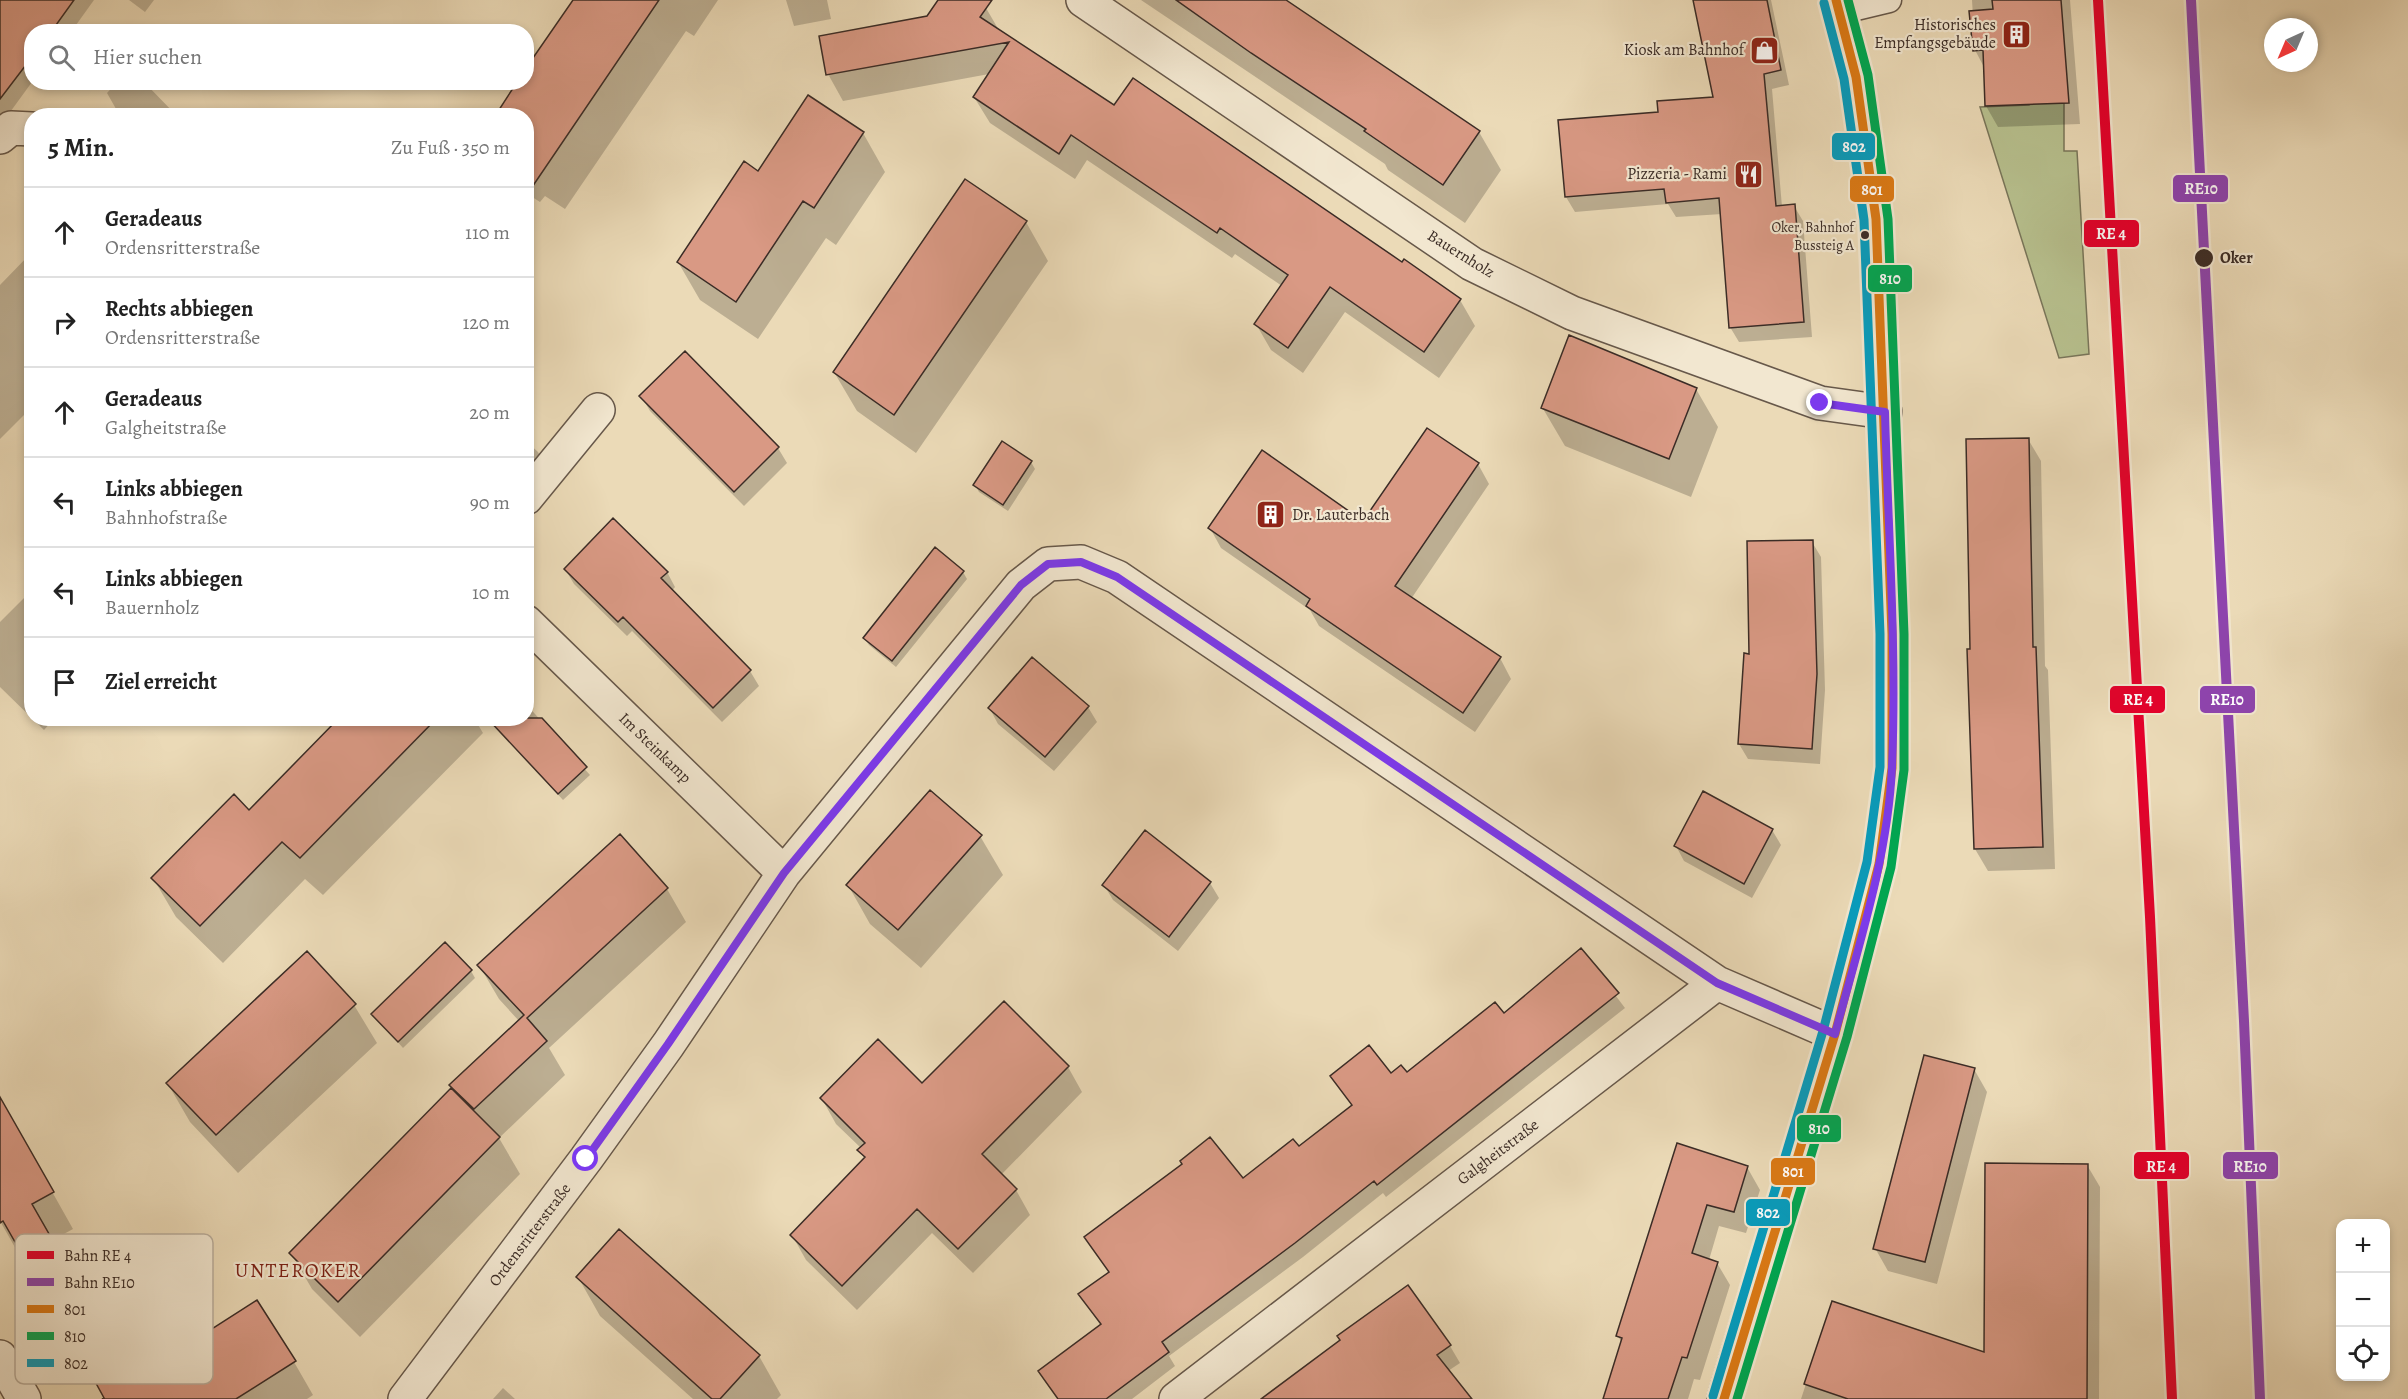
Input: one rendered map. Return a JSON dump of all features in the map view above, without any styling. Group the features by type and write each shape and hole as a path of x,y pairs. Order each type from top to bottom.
{"main road":[{"path":"1724,1399 1835,1034 1879,864 1892,768 1892,634 1876,219 1856,77 1838,6"}],"street":[{"name":"Bauernholz","path":"1083,0 1472,264 1514,286 1572,314 1820,403 1885,412"},
{"path":"0,137 11,128 24,129"},
{"path":"534,488 598,410"},
{"name":"Ordensritterstraße","path":"405,1399 586,1159 668,1044 784,873 1021,585 1048,564 1081,562 1117,577 1717,983"},
{"name":"Im Steinkamp","path":"534,630 784,873"},
{"path":"1717,983 1835,1034"},
{"name":"Galgheitstraße","path":"1176,1399 1717,983"},
{"path":"0,1357 15,1383"},
{"path":"15,1384 24,1399"}],"lane":[{"path":"1838,6 1889,0"}],"green space":[{"path":"2029,89 2064,102 2064,151 2077,151 2089,354 2059,358 1980,107 2029,105"}],"building":[{"path":"0,0 74,0 57,24 24,24 24,68 0,99"},
{"path":"573,0 659,0 534,184 534,108 500,108 512,90 534,90 534,56"},
{"path":"938,0 992,0 980,17 1114,105 1133,78 1402,262 1404,259 1461,299 1424,352 1330,287 1288,348 1254,324 1288,275 1220,228 1217,233 1071,135 1059,154 973,97 1009,42 826,75 819,36 927,16"},
{"path":"1176,0 1286,0 1480,131 1443,185 1364,131 1366,129"},
{"path":"1693,0 1767,0 1781,70 1764,74 1776,206 1795,204 1804,322 1729,328 1719,198 1666,203 1664,189 1565,197 1558,120 1658,112 1657,101 1713,97"},
{"path":"1992,0 2061,0 2069,103 1985,106 1983,50 1973,51 1969,11 1993,9"},
{"path":"808,95 864,132 814,208 803,201 736,302 677,262 744,161 758,171"},
{"path":"965,179 1027,221 894,415 833,372"},
{"path":"1569,335 1697,388 1669,459 1541,408"},
{"path":"685,351 779,447 734,492 639,396"},
{"path":"1427,428 1479,463 1395,586 1501,657 1463,713 1306,606 1310,599 1208,528 1262,450 1363,521"},
{"path":"2029,438 2033,647 2036,647 2043,847 1974,849 1967,649 1970,649 1966,439"},
{"path":"1002,441 1032,461 1003,505 973,485"},
{"path":"613,518 668,572 661,578 751,670 713,708 623,617 618,622 564,569"},
{"path":"1813,540 1817,674 1812,749 1738,744 1744,653 1749,654 1747,541"},
{"path":"935,547 964,571 892,661 863,638"},
{"path":"1032,657 1089,706 1045,757 988,708"},
{"path":"534,718 542,718 587,767 558,794 494,726 534,726"},
{"path":"331,726 429,726 300,858 282,842 200,926 151,878 234,794 249,810"},
{"path":"930,790 982,835 898,930 846,885"},
{"path":"1703,791 1773,829 1744,884 1674,846"},
{"path":"1145,830 1211,882 1169,937 1102,885"},
{"path":"620,834 668,888 527,1018 547,1041 474,1109 449,1085 524,1015 477,965"},
{"path":"445,942 472,970 398,1042 371,1014"},
{"path":"1581,948 1619,993 1377,1185 1374,1181 1162,1342 1169,1352 1106,1399 1058,1399 1038,1371 1101,1324 1078,1294 1109,1272 1084,1237 1182,1164 1180,1161 1210,1137 1243,1178 1293,1139 1299,1146 1352,1105 1330,1076 1369,1045 1391,1073 1401,1065 1407,1072 1495,1002 1504,1013"},
{"path":"307,951 356,1004 216,1135 166,1083"},
{"path":"1004,1001 1069,1066 982,1154 1017,1189 958,1249 917,1209 842,1286 790,1235 865,1157 857,1150 865,1143 820,1098 878,1039 922,1083"},
{"path":"1924,1055 1975,1068 1925,1262 1873,1249"},
{"path":"451,1088 500,1137 338,1302 289,1253"},
{"path":"0,1097 54,1192 32,1204 49,1234 15,1234 15,1242 3,1221 0,1223"},
{"path":"1677,1143 1748,1166 1734,1212 1707,1205 1692,1253 1718,1262 1687,1358 1682,1357 1668,1399 1603,1399 1622,1338 1616,1336"},
{"path":"1985,1163 2088,1164 2087,1399 1848,1399 1804,1384 1832,1301 1984,1352"},
{"path":"619,1229 760,1355 720,1399 712,1399 576,1277"},
{"path":"1408,1285 1451,1345 1437,1355 1472,1399 1261,1399 1340,1340 1337,1336"},
{"path":"257,1300 296,1361 236,1399 102,1399 104,1398 96,1384 213,1384 213,1328"}],"transit line":[{"name":"801","path":"1724,1399 1835,1034 1879,864 1892,768 1892,634 1876,219 1856,77 1836,0"},
{"name":"810","path":"1737,1399 1847,1037 1891,867 1904,770 1904,634 1888,219 1868,75 1848,0"},
{"path":"2098,0 2150,917 2172,1399"},
{"name":"802","path":"1713,1396 1823,1031 1867,862 1880,767 1880,634 1864,220 1844,79 1824,3"}],"rail line":[{"name":"RE10","path":"2191,0 2244,1021 2260,1399"}],"place":[{"name":"Historisches Empfangsgebäude","path":"2017,34"},
{"name":"Kiosk am Bahnhof","path":"1765,50"},
{"name":"Pizzeria - Rami","path":"1748,174"},
{"name":"Oker, Bahnhof Bussteig A","path":"1865,235"},
{"name":"Oker","path":"2204,258"},
{"name":"Dr. Lauterbach","path":"1271,515"}],"district":[{"name":"UNTEROKER","path":"298,1270"}],"route":[{"path":"586,1159 668,1044 784,873 1021,585 1048,564 1081,562 1117,577 1627,925 1717,983 1835,1034 1879,864 1892,768 1892,634 1885,412 1820,403"}]}
